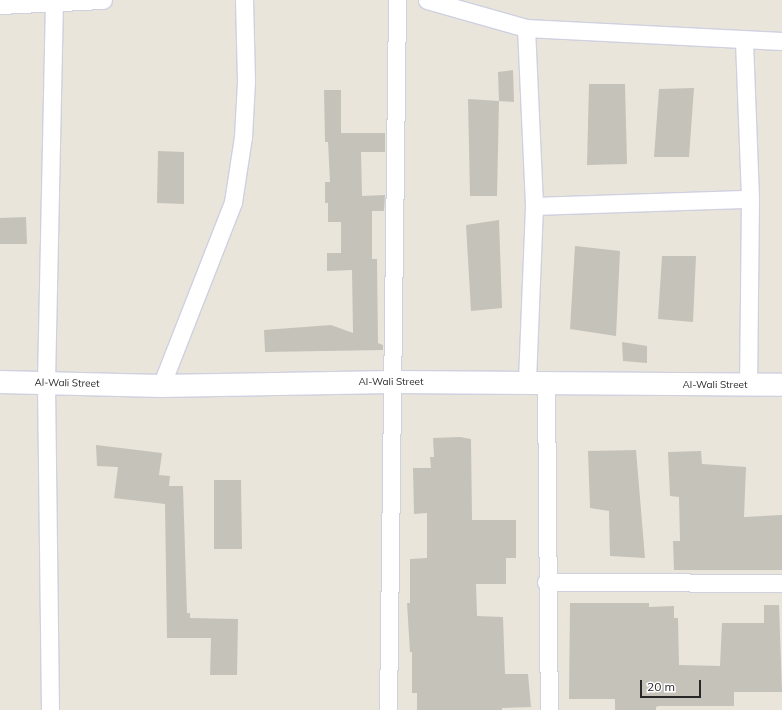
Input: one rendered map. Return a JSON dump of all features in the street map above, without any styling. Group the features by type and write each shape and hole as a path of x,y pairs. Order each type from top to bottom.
{"main road":[{"name":"Al-Wali Street","path":"0,382 161,386 392,382 782,385"}],"street":[{"path":"0,4 103,0"},
{"path":"161,386 233,202 243,137 246,81 244,0"},
{"path":"388,710 397,0"},
{"path":"427,0 526,28 782,41"},
{"path":"50,710 46,382 54,3"},
{"path":"526,28 534,206 536,383 546,582 549,710"},
{"path":"744,40 750,199 748,385"},
{"path":"534,206 750,199"},
{"path":"546,582 782,583"}],"building":[{"path":"513,70 514,102 499,101 498,72"},
{"path":"589,84 625,84 627,164 587,165"},
{"path":"694,88 689,157 654,157 659,89"},
{"path":"324,90 341,90 341,133 385,133 385,152 361,152 362,196 385,195 384,211 372,211 372,259 377,259 378,343 383,345 383,350 265,352 264,330 331,325 353,333 352,270 327,271 327,253 341,253 341,222 328,222 328,203 325,203 325,182 330,182 328,142 325,142"},
{"path":"468,99 499,101 497,196 470,196"},
{"path":"158,151 184,152 184,204 157,203"},
{"path":"26,217 27,244 0,244 0,218"},
{"path":"499,220 502,308 471,311 466,225"},
{"path":"575,246 620,251 616,336 570,329"},
{"path":"662,256 696,256 693,322 658,319"},
{"path":"622,342 647,346 647,363 623,361"},
{"path":"460,437 471,439 472,520 516,520 516,558 506,558 506,584 476,584 477,616 503,617 505,674 528,674 531,707 502,708 502,710 417,710 417,693 412,693 412,652 410,652 407,603 410,603 410,559 427,558 427,513 414,514 413,468 431,468 430,457 434,457 433,438"},
{"path":"96,445 162,453 159,475 170,476 169,486 183,486 187,613 190,613 190,618 238,619 237,675 210,675 211,638 167,638 165,504 114,498 118,467 97,466"},
{"path":"636,450 645,558 610,556 609,511 590,508 588,451"},
{"path":"701,451 702,464 746,467 744,517 782,515 782,570 674,570 673,541 680,541 679,497 670,496 668,452"},
{"path":"214,480 241,480 242,549 214,549"},
{"path":"570,603 649,603 649,607 674,606 674,618 678,618 679,665 720,666 722,623 764,623 764,605 779,605 782,692 734,692 734,706 659,706 656,707 656,710 615,710 615,699 569,699"}]}
